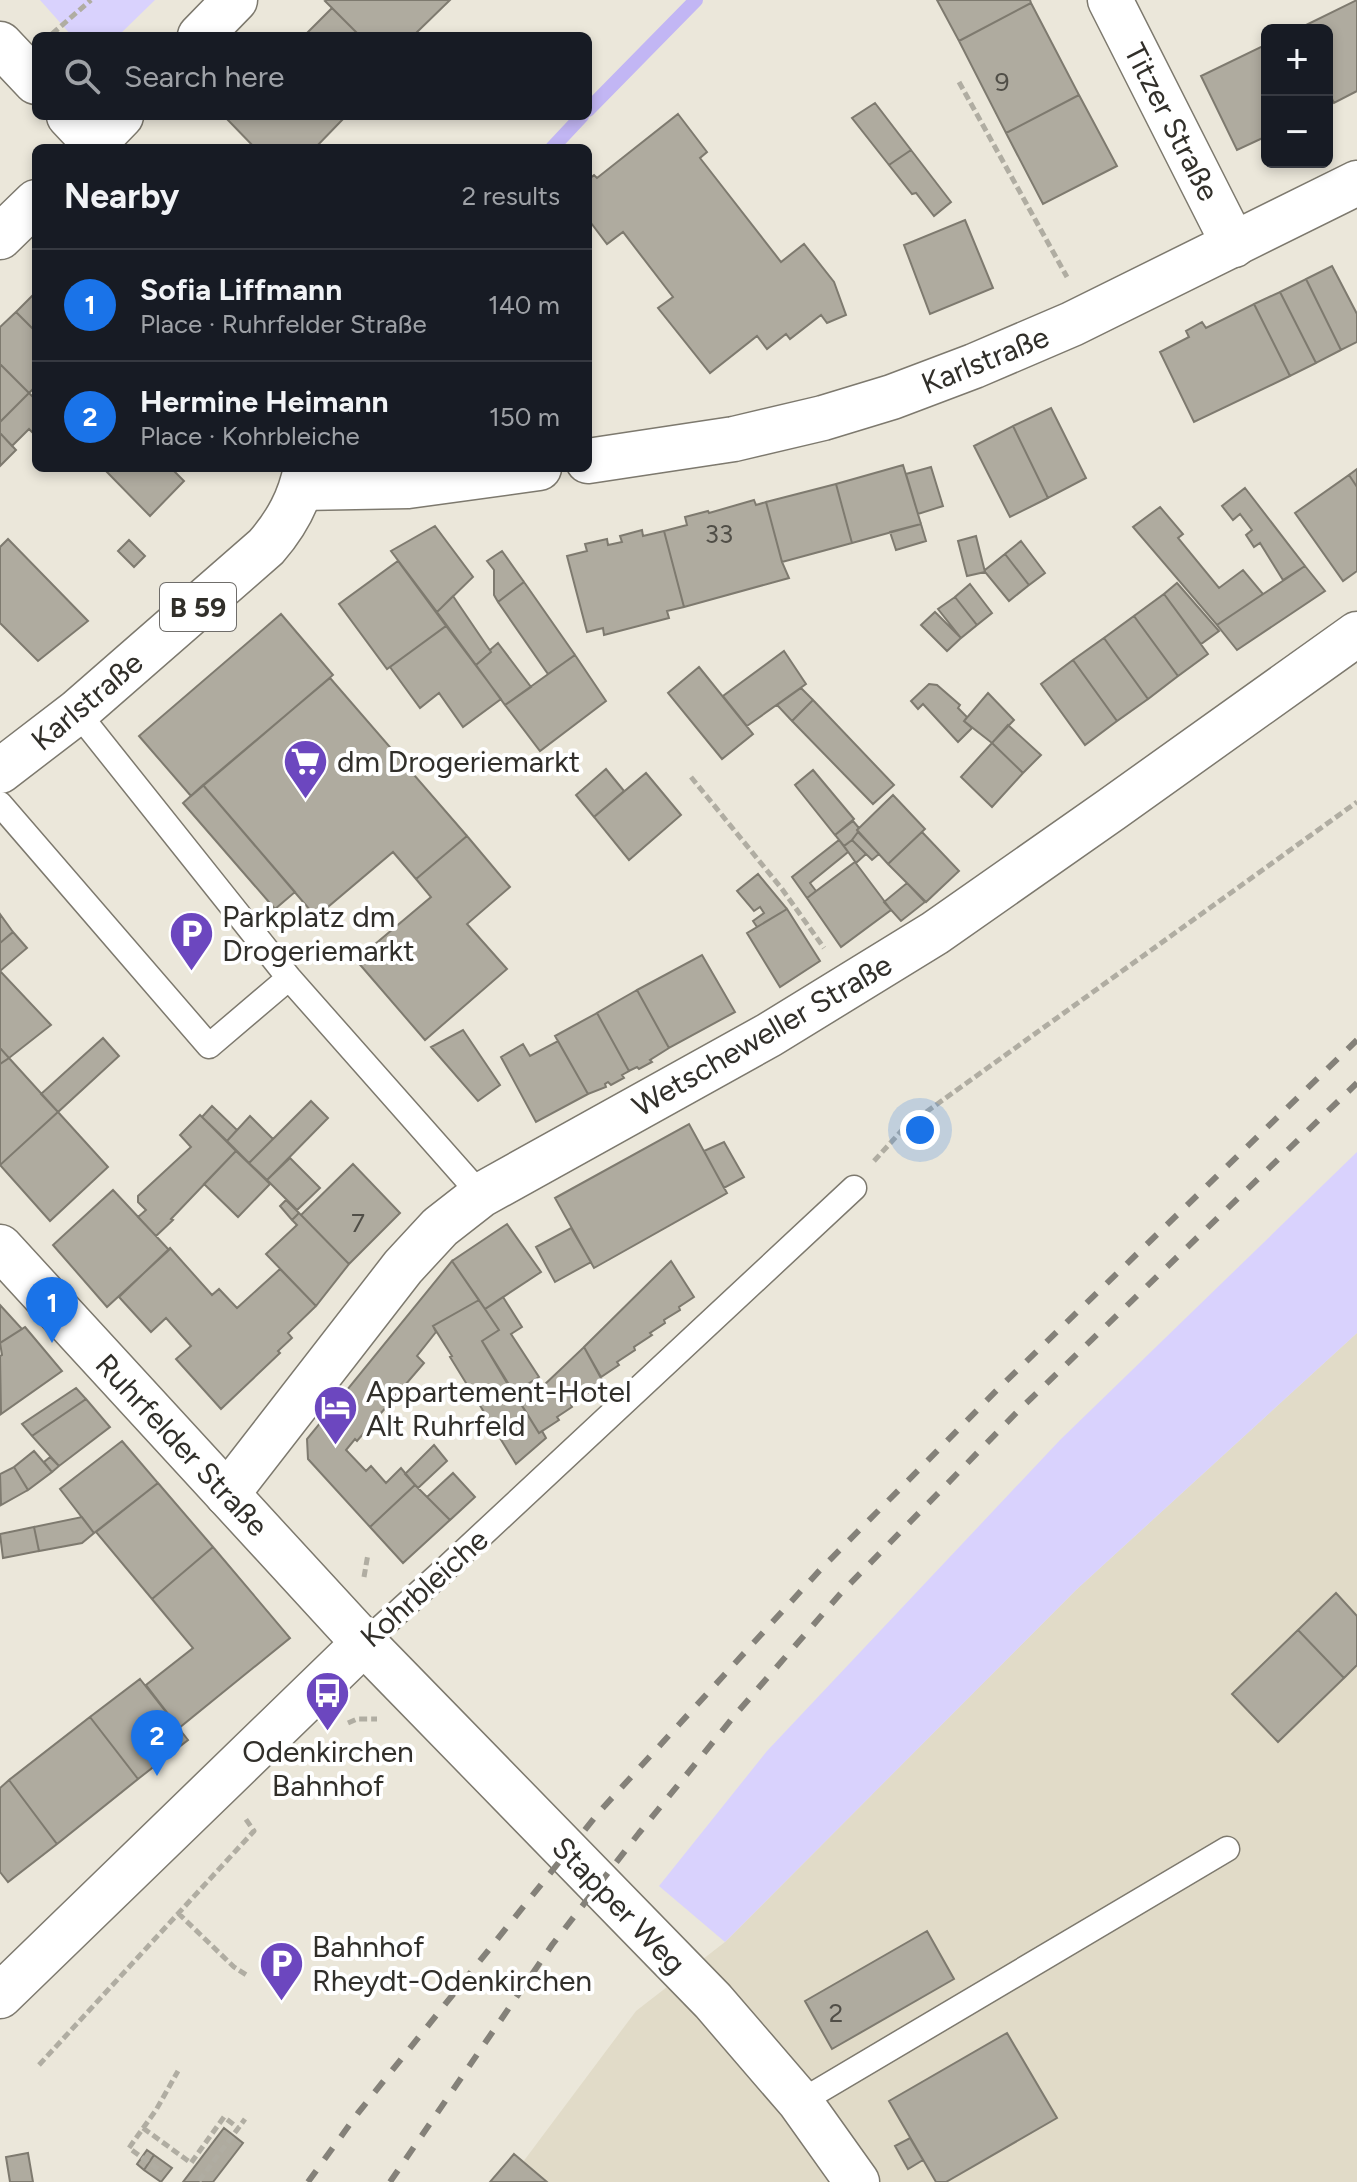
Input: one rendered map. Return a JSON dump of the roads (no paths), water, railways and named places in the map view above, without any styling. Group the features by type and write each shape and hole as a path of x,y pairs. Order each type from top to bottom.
{"street":[{"path":"204,32 235,0"},
{"name":"Titzer Straße","path":"1110,0 1234,245"},
{"path":"0,44 32,78"},
{"name":"Karlstraße","path":"592,460 734,439 823,418 892,397 974,366 1089,316 1357,183"},
{"path":"0,237 32,206"},
{"name":"Karlstraße","path":"0,771 77,712 266,547 281,530 304,478 408,486 510,472"},
{"name":"Wetscheweller Straße","path":"227,1494 403,1267 440,1227 481,1195 769,1035 947,924 1357,634"},
{"name":"Ruhrfelder Straße","path":"0,1247 364,1643"},
{"name":"Kohrbleiche","path":"2,1988 364,1643"},
{"name":"Stapper Weg","path":"364,1643 713,2001 800,2102 857,2182"}],"lane":[{"path":"77,712 289,978 481,1195"},
{"path":"0,804 209,1046 289,978"},
{"name":"Kohrbleiche","path":"364,1643 854,1188"},
{"path":"800,2102 1227,1849"}],"waterway":[{"path":"592,106 696,0"},
{"path":"556,144 578,120"}],"railway":[{"path":"308,2182 358,2113 600,1811 820,1570 1000,1387 1357,1040"},
{"path":"390,2182 552,1945 735,1715 841,1593 1017,1412 1357,1083"}],"place":[{"name":"dm Drogeriemarkt","path":"306,800"},
{"name":"Parkplatz dm Drogeriemarkt","path":"191,972"},
{"name":"Sofia Liffmann","path":"52,1343"},
{"name":"Appartement-Hotel Alt Ruhrfeld","path":"335,1447"},
{"name":"Odenkirchen Bahnhof","path":"328,1732"},
{"name":"Hermine Heimann","path":"157,1776"},
{"name":"Bahnhof Rheydt-Odenkirchen","path":"281,2002"}]}
